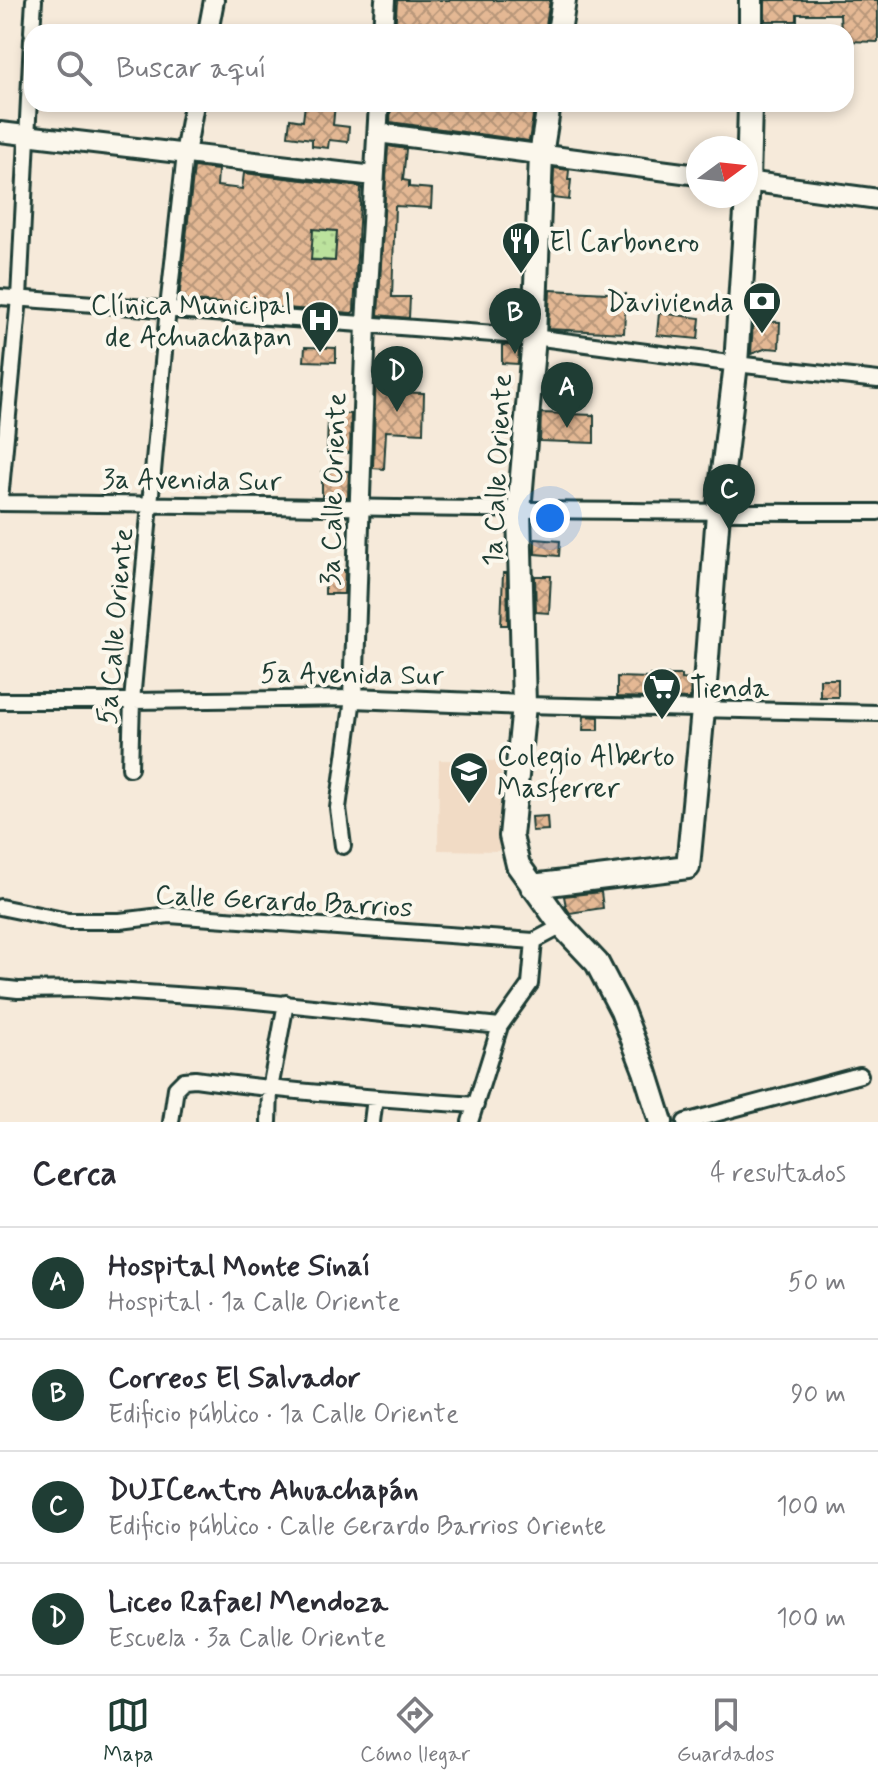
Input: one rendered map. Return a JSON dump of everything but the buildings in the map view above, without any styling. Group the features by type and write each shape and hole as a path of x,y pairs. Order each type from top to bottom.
{"main road":[{"path":"560,24 564,0"},
{"path":"751,0 751,24"},
{"name":"1a Calle Oriente","path":"532,886 518,865 511,836 524,705 519,511 534,337 541,155 548,112"},
{"path":"749,136 750,112"},
{"path":"661,1122 622,1011 597,963 562,926 532,886 688,867 718,513 736,364 745,208"}],"street":[{"path":"32,24 34,0"},
{"path":"210,24 214,0"},
{"path":"384,24 385,0"},
{"path":"0,502 19,298 27,112"},
{"path":"185,154 193,112"},
{"name":"3a Calle Oriente","path":"343,846 338,808 353,698 366,323 379,112"},
{"path":"0,132 374,176"},
{"path":"378,133 686,173"},
{"name":"5a Calle Oriente","path":"130,768 132,701 185,154"},
{"path":"758,183 878,199"},
{"path":"0,297 534,337 878,380"},
{"name":"3a Avenida Sur","path":"0,502 519,511 878,512"},
{"name":"5a Avenida Sur","path":"0,701 353,698 878,713"},
{"name":"Calle Gerardo Barrios","path":"0,907 68,921 120,921 169,915 534,941"},
{"path":"470,1122 500,1026 530,984 534,941 562,926"},
{"path":"0,988 86,989 286,1003 500,1026"},
{"path":"269,1122 270,1089 286,1003"},
{"path":"685,1122 860,1075"},
{"path":"171,1122 176,1088 184,1080 195,1079 270,1089 476,1105"},
{"path":"372,1122 375,1098"}],"shaded area":[{"name":"Colegio Alberto Masferrer","path":"439,760 501,761 499,851 438,850"}],"green space":[{"path":"313,229 337,231 335,261 307,259"}],"place":[{"name":"El Carbonero","path":"521,275"},
{"name":"Davivienda","path":"762,335"},
{"name":"Clínica Municipal de Achuachapan","path":"320,354"},
{"name":"Correos El Salvador","path":"515,354"},
{"name":"Liceo Rafael Mendoza","path":"397,412"},
{"name":"Hospital Monte Sinaí","path":"567,428"},
{"name":"DUICentro Ahuachapán","path":"729,530"},
{"name":"Tienda","path":"662,721"},
{"name":"Colegio Alberto Masferrer","path":"469,805"}]}
